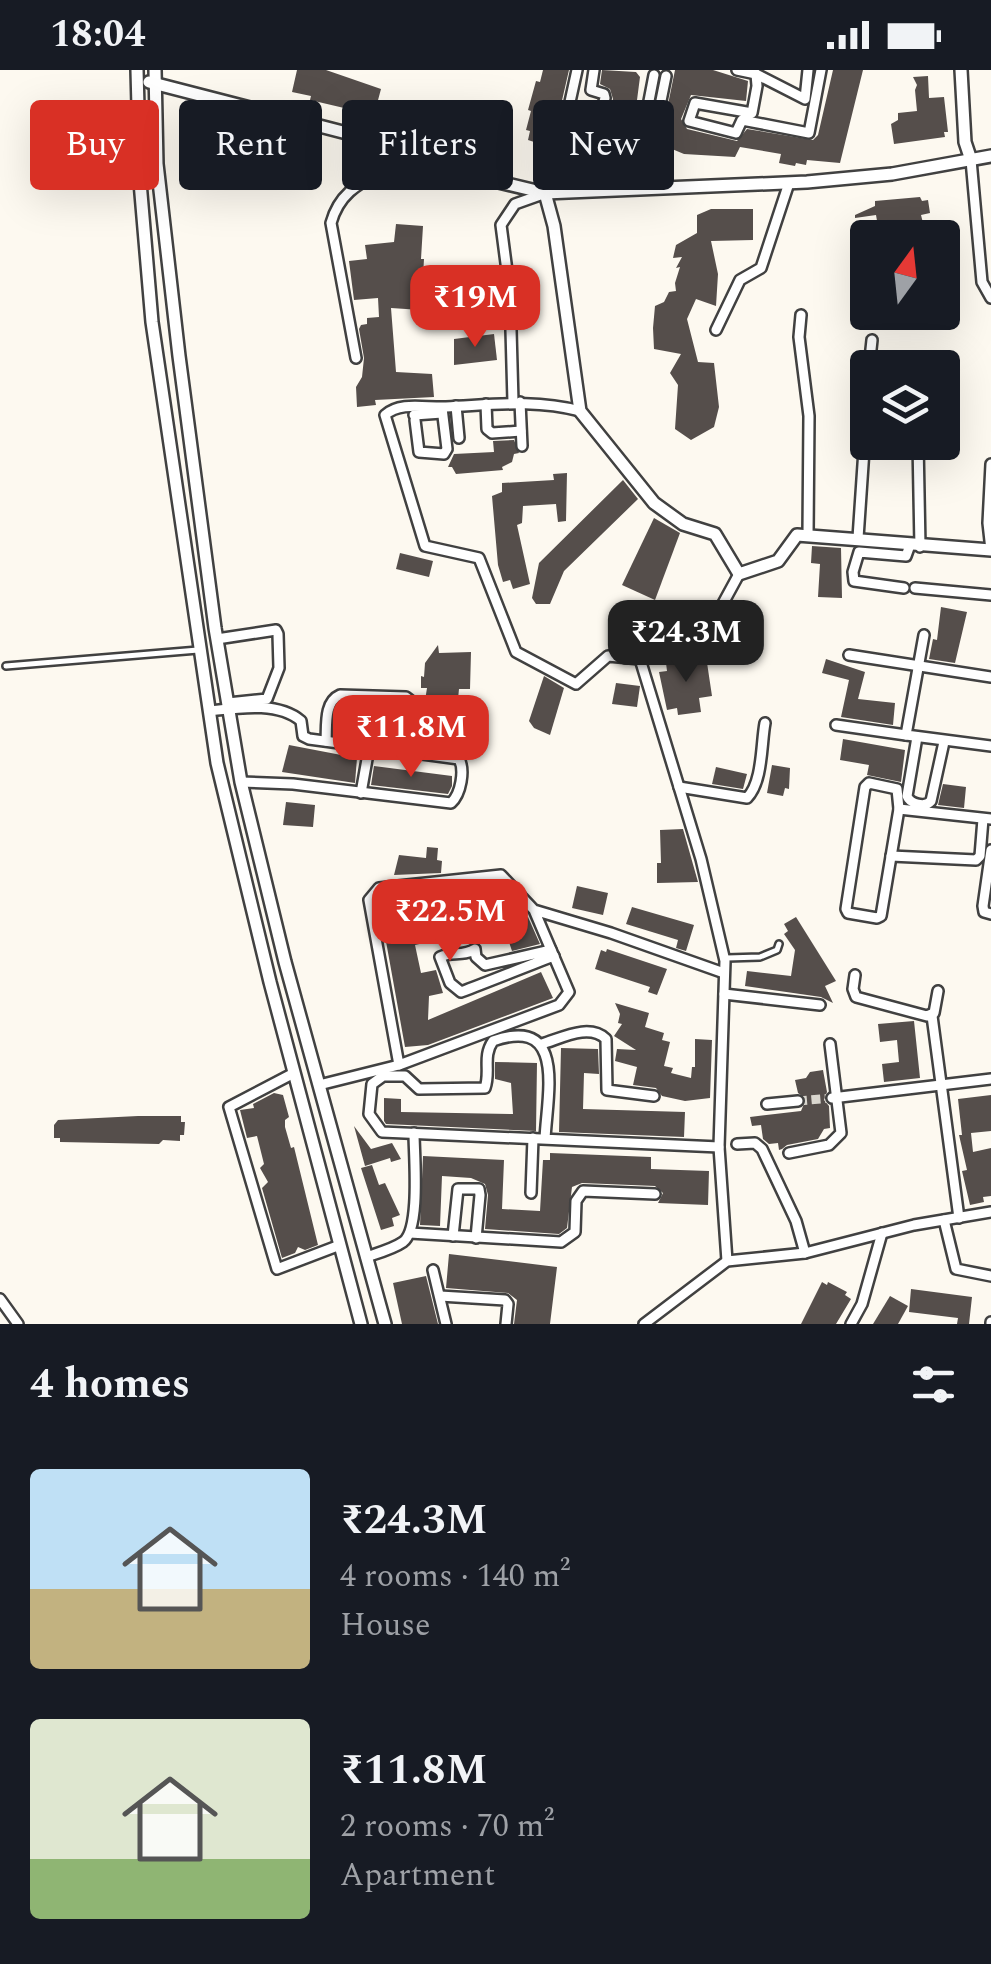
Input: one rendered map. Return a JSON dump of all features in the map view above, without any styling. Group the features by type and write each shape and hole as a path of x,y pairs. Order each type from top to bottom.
{"street":[{"path":"577,70 568,111 598,122 605,98 591,90 594,70"},
{"path":"737,70 756,74 805,99 808,70"},
{"path":"751,117 741,120 736,133 689,120 695,103 751,117 809,133 821,70"},
{"path":"961,70 965,142 971,160 982,282 991,298"},
{"path":"648,100 652,72 669,73 662,100"},
{"path":"751,117 758,86 756,74"},
{"path":"342,132 155,76 137,75 140,182 157,359 208,712 242,876 361,1324"},
{"path":"155,76 157,164 180,356 216,633 241,782 385,1324"},
{"path":"674,188 892,174 991,156"},
{"path":"716,330 740,280 761,268 789,183"},
{"path":"513,185 545,193 614,190"},
{"path":"351,190 336,207 331,222 356,358"},
{"path":"522,446 501,224 515,204 545,193"},
{"path":"545,193 554,226 580,411 654,503 683,524 715,534 740,574"},
{"path":"800,315 809,416 808,535"},
{"path":"871,350 872,340"},
{"path":"157,359 180,356"},
{"path":"442,411 447,449 444,454 419,452 414,418 456,406 517,402 580,411"},
{"path":"486,404 492,433 521,431"},
{"path":"456,406 459,438"},
{"path":"442,411 400,407 385,415 424,546 479,558 516,652 576,684 608,656 640,659 702,642 740,574 778,562 797,534 991,550 991,464"},
{"path":"858,538 863,460"},
{"path":"917,460 915,546 906,556 859,552 852,572 854,581 991,594"},
{"path":"196,630 276,630 278,634 280,668 267,699 208,712"},
{"path":"924,635 906,796 912,802 931,802 944,742"},
{"path":"848,656 991,676"},
{"path":"640,659 702,859 724,958 719,1146 727,1261"},
{"path":"326,741 329,705 334,698 406,697 414,704 408,754"},
{"path":"228,706 288,712 301,721 303,736 462,761 455,801 441,804 294,784 241,782"},
{"path":"679,787 747,798 754,792 764,722"},
{"path":"836,725 991,746"},
{"path":"361,793 369,748"},
{"path":"869,783 897,789 899,809 881,916 848,913 865,787 869,783"},
{"path":"891,856 976,860 987,819 899,809"},
{"path":"991,850 983,906 984,912 991,914"},
{"path":"242,876 263,872"},
{"path":"319,1085 400,1065 559,1006 570,992 534,910 500,876 379,888 373,893 370,900 400,1065"},
{"path":"534,910 611,932 724,973"},
{"path":"474,949 486,965 552,953 461,992 450,983 440,957 451,952 462,955 474,949"},
{"path":"855,975 856,997 932,1016"},
{"path":"938,991 932,1016 959,1218"},
{"path":"724,994 820,1005"},
{"path":"542,1044 587,1030 598,1032 606,1038 607,1090 654,1096"},
{"path":"545,1139 548,1057 542,1044 529,1038 494,1041 486,1054 486,1088 419,1088 405,1076 372,1084 369,1114 382,1132 414,1133 545,1139 719,1146"},
{"path":"789,1153 829,1146 841,1132 830,1044"},
{"path":"314,1068 294,1073 229,1106 276,1269 340,1245 362,1241"},
{"path":"834,1098 991,1079"},
{"path":"767,1104 798,1101"},
{"path":"366,1258 406,1241 410,1233 414,1133"},
{"path":"531,1193 533,1138"},
{"path":"737,1144 755,1142 762,1149 796,1221 805,1252"},
{"path":"454,1236 458,1189 474,1187 479,1188 480,1195 476,1238"},
{"path":"410,1233 561,1242 575,1232 576,1201 583,1191 655,1194"},
{"path":"644,1324 727,1261 805,1252 991,1212"},
{"path":"944,1220 956,1269 991,1276"},
{"path":"851,1324 865,1293 882,1234"},
{"path":"433,1270 446,1324"},
{"path":"440,1296 505,1300 506,1324"},
{"path":"0,1299 18,1324"}],"lane":[{"path":"6,666 198,650"},
{"path":"724,958 760,957 777,950 779,944"}],"building":[{"path":"297,70 326,70 381,89 378,100 342,100 342,108 292,92"},
{"path":"543,70 569,70 562,100 533,100 533,142 528,140 530,131 526,130 531,111 528,110 536,81 540,82"},
{"path":"602,70 636,72 640,77 637,100 613,100 610,89 600,84"},
{"path":"675,70 713,70 748,81 746,101 691,95 681,119 687,129 737,141 747,129 813,140 818,135 833,70 863,70 840,163 807,160 806,165 795,166 779,163 781,154 740,147 735,157 684,154 674,150 674,100 669,100"},
{"path":"928,76 929,98 944,97 948,132 944,132 945,137 894,144 891,124 898,120 898,113 917,111 917,85 913,77"},
{"path":"920,197 922,201 928,200 930,213 921,215 922,220 877,220 876,215 855,218 875,206 875,201"},
{"path":"711,209 753,209 753,240 711,241 718,274 716,306 696,299 687,319 698,362 714,363 719,407 714,427 691,440 675,429 678,385 670,373 681,354 654,349 653,328 655,306 664,302 669,292 676,291 680,267 676,268 682,257 673,258 676,245 697,233 697,215"},
{"path":"396,224 423,226 424,259 421,310 391,308 396,372 432,374 434,397 375,400 376,405 357,407 356,387 362,377 364,358 359,329 367,324 367,318 379,317 378,298 354,300 349,261 367,259 365,245 394,242"},
{"path":"494,334 497,360 454,365 454,339"},
{"path":"514,440 519,453 503,470 456,474 448,467 454,454 494,452 493,441"},
{"path":"567,473 566,521 558,522 556,504 523,506 522,523 517,525 530,584 513,589 510,580 503,582 498,565 492,496 502,492 502,483 554,480 553,474"},
{"path":"623,480 638,499 564,571 550,604 536,604 532,598 539,563"},
{"path":"654,518 680,533 655,600 622,585"},
{"path":"812,546 841,548 842,598 818,597 820,564 811,563"},
{"path":"400,553 433,561 429,577 396,569"},
{"path":"941,607 967,612 955,663 929,659 933,639 937,640"},
{"path":"626,613 642,617 638,640 635,639 633,650 611,648 619,616 625,617"},
{"path":"438,645 439,653 471,652 470,689 459,689 457,709 465,710 464,722 450,721 448,741 419,738 427,688 421,688 421,676 424,677 425,663"},
{"path":"706,656 712,696 699,698 701,712 678,715 677,708 667,710 659,672 667,671 666,663"},
{"path":"826,659 865,672 858,699 895,703 893,725 841,717 849,680 822,673"},
{"path":"544,676 564,688 550,735 534,728 529,721"},
{"path":"616,683 640,686 637,707 612,704"},
{"path":"388,706 403,709 406,714 403,734 389,734 387,741 334,734 337,711"},
{"path":"843,739 905,750 901,782 867,775 869,765 840,760"},
{"path":"289,745 357,758 355,783 282,772"},
{"path":"772,765 790,768 789,789 785,788 783,796 767,793"},
{"path":"374,766 452,776 452,786 448,794 371,785"},
{"path":"716,767 747,774 743,789 712,784"},
{"path":"943,784 966,787 964,808 938,805"},
{"path":"286,802 315,805 313,827 283,825"},
{"path":"683,829 698,882 657,883 660,830"},
{"path":"427,847 438,848 441,873 394,875 399,855 426,858"},
{"path":"577,886 608,893 603,915 572,908"},
{"path":"426,891 429,906 482,895 485,909 494,908 495,914 513,908 514,920 528,917 540,944 512,951 503,924 502,931 415,945 421,973 436,970 443,993 429,996 428,1020 541,972 553,998 428,1045 405,1047 380,908 387,907 384,896"},
{"path":"632,907 694,925 686,951 676,948 678,940 626,924"},
{"path":"796,917 836,981 825,986 833,1003 821,997 745,986 747,971 791,976 795,950 784,934 788,931 784,924"},
{"path":"601,950 667,969 657,995 648,992 650,987 595,969"},
{"path":"615,1003 649,1013 645,1027 664,1033 662,1040 670,1042 664,1066 673,1068 671,1073 691,1078 695,1039 712,1040 710,1098 685,1101 662,1096 656,1088 633,1085 637,1067 615,1061 617,1049 636,1050 614,1036 622,1024 618,1023 620,1014"},
{"path":"914,1021 920,1078 884,1082 882,1064 899,1062 897,1040 880,1042 878,1024"},
{"path":"561,1048 598,1049 599,1074 584,1073 583,1109 685,1112 684,1137 559,1132"},
{"path":"495,1062 537,1063 536,1131 384,1121 384,1098 401,1099 401,1112 513,1114 511,1083 495,1079"},
{"path":"823,1070 830,1128 824,1129 818,1139 779,1150 778,1143 769,1144 763,1139 761,1125 752,1126 750,1117 801,1111 806,1099 798,1093 795,1080"},
{"path":"274,1093 283,1095 289,1117 285,1127 291,1148 294,1147 318,1245 305,1250 298,1247 295,1253 282,1258 262,1188 268,1182 260,1168 264,1164 257,1136 247,1138 240,1110 254,1108 253,1104"},
{"path":"991,1095 991,1131 971,1133 973,1152 991,1148 991,1196 970,1205 962,1171 967,1170 959,1135 958,1099"},
{"path":"181,1116 181,1122 185,1122 184,1135 180,1135 180,1141 163,1140 159,1144 60,1142 60,1138 54,1138 58,1120"},
{"path":"354,1126 371,1149 392,1143 401,1159 391,1162 390,1158 365,1166"},
{"path":"550,1153 651,1157 651,1169 709,1171 708,1205 658,1203 663,1193 655,1186 582,1183 572,1187 567,1228 559,1234 485,1229 485,1184 471,1178 442,1176 440,1226 420,1225 423,1156 504,1160 502,1209 540,1211 543,1160 550,1160"},
{"path":"372,1165 379,1185 385,1183 400,1215 392,1218 394,1226 381,1230 361,1168"},
{"path":"449,1254 557,1267 550,1324 514,1324 517,1300 508,1293 446,1288"},
{"path":"426,1276 438,1324 402,1324 393,1283"},
{"path":"822,1282 847,1292 845,1295 851,1299 836,1324 801,1324"},
{"path":"911,1289 972,1297 969,1324 957,1324 958,1318 909,1312"},
{"path":"890,1296 908,1306 898,1324 873,1324"}],"tunnel":[{"path":"798,1101 832,1098"}]}
